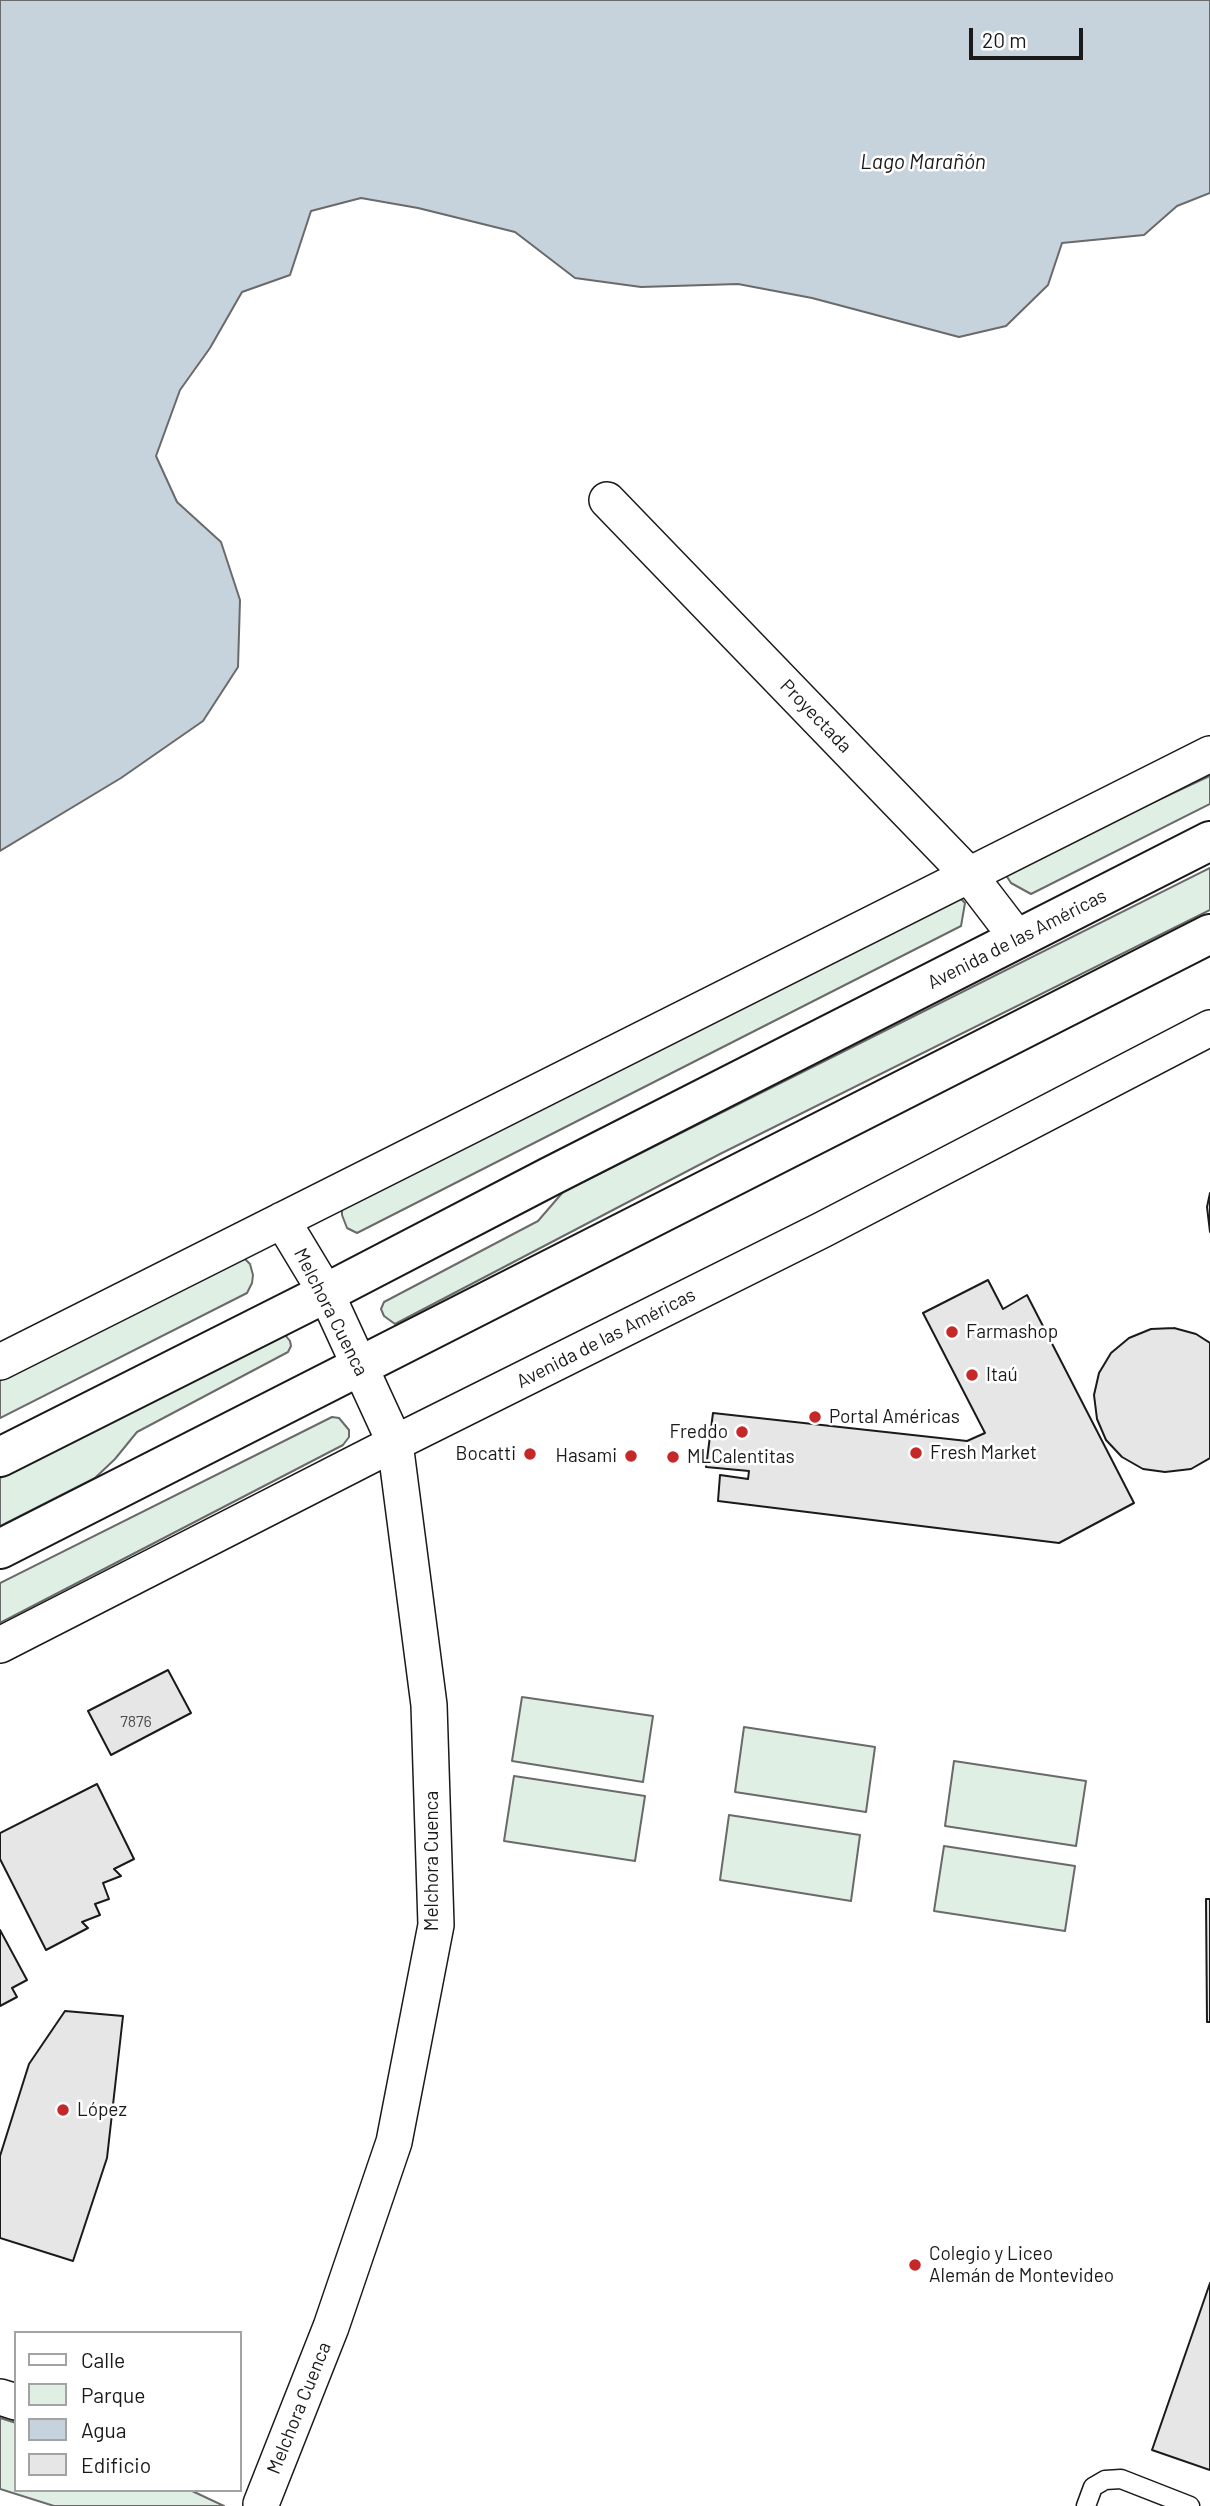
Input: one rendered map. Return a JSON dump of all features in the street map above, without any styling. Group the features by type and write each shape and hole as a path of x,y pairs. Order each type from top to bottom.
{"highway":[{"name":"Avenida de las Américas","path":"0,1457 1210,841"},
{"path":"0,1549 1210,933"}],"street":[{"name":"Proyectada","path":"607,500 969,875 1018,939"},
{"path":"0,1362 1210,754"},
{"name":"Avenida de las Américas","path":"0,1645 395,1443 822,1230 1210,1028"},
{"name":"Melchora Cuenca","path":"253,2500 331,2327 394,2142 436,1925 429,1705 395,1443 326,1293 282,1220"}],"lane":[{"path":"1086,2506 1093,2487 1105,2480 1121,2479 1191,2506"}],"green space":[{"path":"1210,776 1210,804 1031,894 1011,883 1004,872"},
{"path":"1210,868 1210,910 720,1154 395,1324 384,1316 381,1309 384,1302 538,1221 563,1192"},
{"path":"958,896 965,903 961,926 357,1233 347,1228 342,1206"},
{"path":"243,1257 250,1264 253,1275 247,1293 0,1418 0,1378"},
{"path":"281,1336 286,1336 290,1341 288,1352 137,1432 95,1478 0,1526 0,1478"},
{"path":"332,1417 339,1418 349,1430 349,1437 343,1445 0,1623 0,1583"},
{"path":"522,1697 653,1716 643,1782 512,1761"},
{"path":"744,1727 875,1747 866,1812 735,1792"},
{"path":"954,1761 1086,1781 1076,1846 945,1826"},
{"path":"514,1776 645,1796 635,1861 504,1841"},
{"path":"729,1815 860,1835 851,1901 720,1880"},
{"path":"944,1846 1075,1866 1065,1931 934,1911"},
{"path":"0,2418 14,2422 14,2492 194,2492 224,2506 54,2506 0,2489"}],"water":[{"name":"Lago Marañón","path":"0,0 1210,0 1210,193 1177,206 1144,235 1062,243 1048,285 1006,326 959,337 812,298 738,284 641,287 575,278 515,232 418,208 361,198 311,211 290,275 242,292 210,348 180,390 156,456 177,502 221,542 240,600 238,667 203,721 121,778 0,851"}],"building":[{"path":"1210,1193 1210,1232 1207,1207"},
{"path":"988,1280 1003,1309 1027,1295 1134,1503 1059,1543 718,1501 720,1475 748,1479 749,1471 706,1467 713,1413 967,1441 985,1433 923,1313"},
{"path":"1174,1328 1196,1334 1210,1343 1210,1458 1191,1469 1165,1472 1143,1469 1122,1457 1106,1440 1097,1419 1094,1395 1099,1373 1111,1353 1129,1338 1151,1329"},
{"path":"168,1670 191,1713 111,1755 88,1711"},
{"path":"97,1784 134,1859 114,1869 121,1876 103,1883 109,1899 95,1904 100,1915 82,1922 88,1928 46,1950 0,1859 0,1833"},
{"path":"1206,1899 1210,1899 1210,2022 1207,2022"},
{"path":"0,1930 27,1980 12,1988 17,1997 0,2006"},
{"name":"López","path":"65,2011 123,2016 107,2158 73,2261 0,2238 0,2156 29,2064"},
{"path":"1210,2283 1210,2470 1152,2450"}],"place":[{"name":"Farmashop","path":"952,1332"},
{"name":"Itaú","path":"972,1375"},
{"name":"Portal Américas","path":"815,1417"},
{"name":"Freddo","path":"742,1432"},
{"name":"Fresh Market","path":"916,1453"},
{"name":"Bocatti","path":"530,1454"},
{"name":"Hasami","path":"631,1456"},
{"name":"MLCalentitas","path":"673,1457"},
{"name":"López","path":"63,2110"},
{"name":"Colegio y Liceo Alemán de Montevideo","path":"915,2265"}]}
